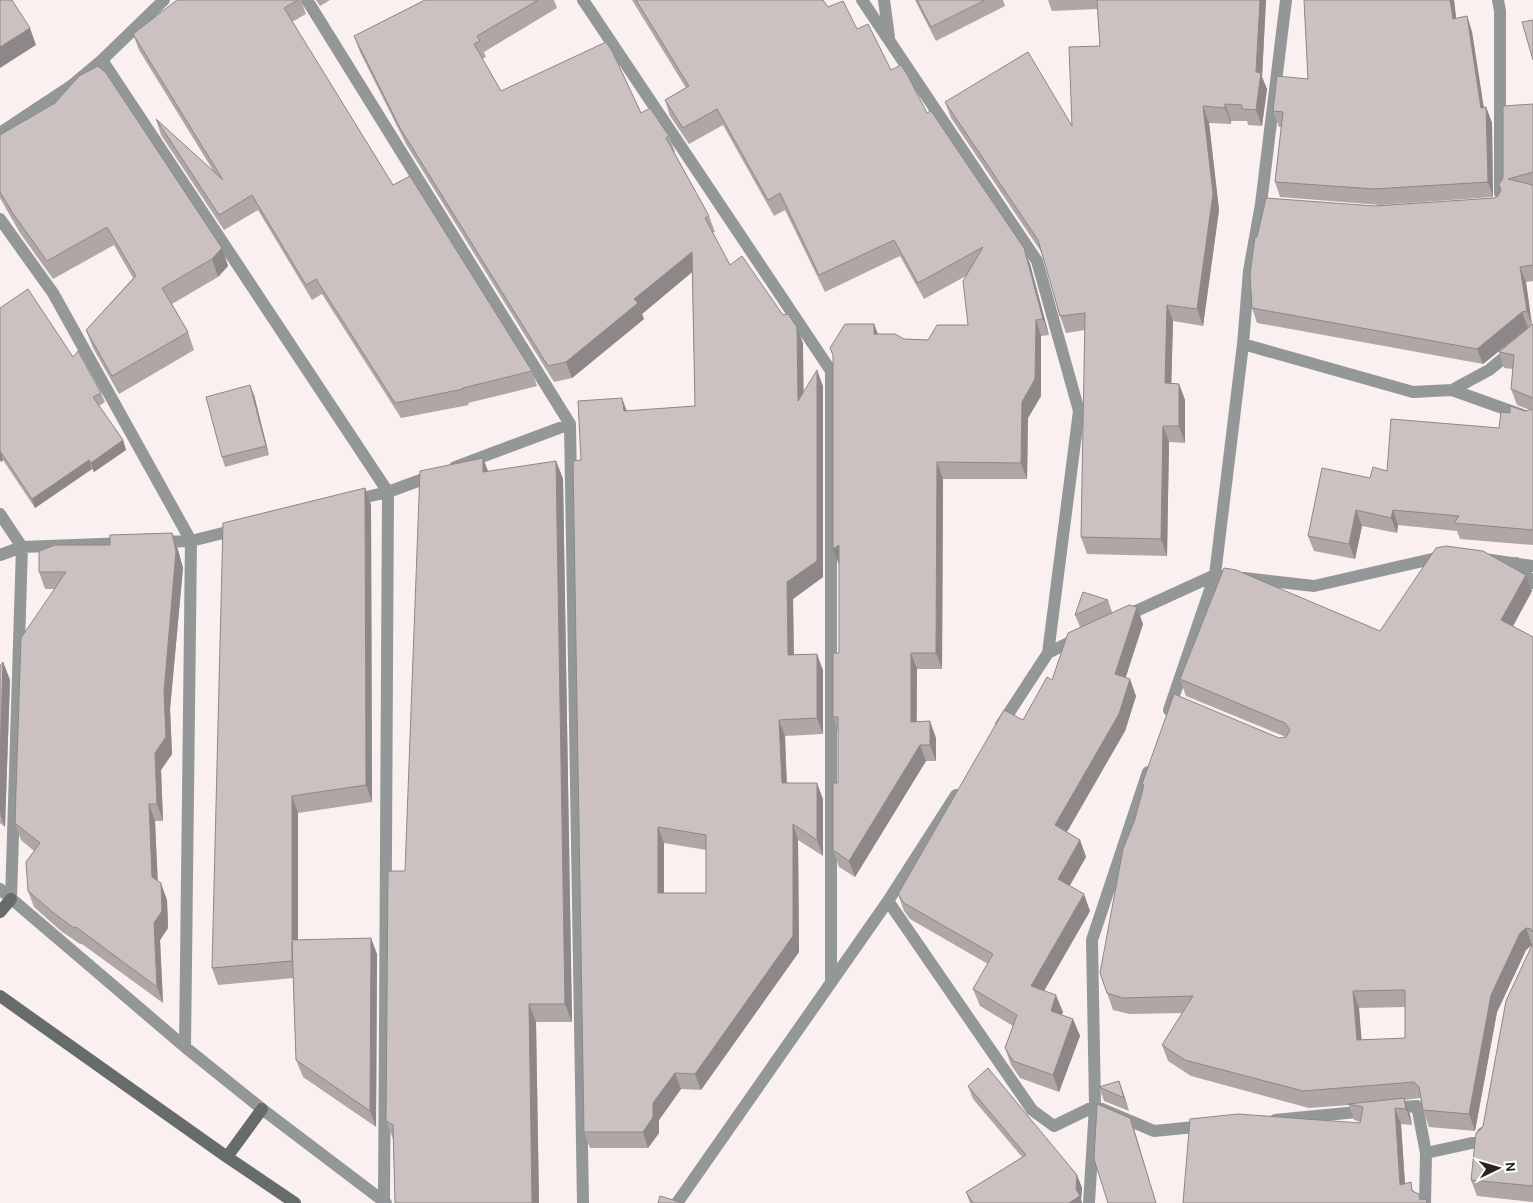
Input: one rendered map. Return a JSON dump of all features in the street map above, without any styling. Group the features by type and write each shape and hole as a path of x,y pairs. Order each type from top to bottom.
{"main road":[{"path":"0,912 11,899"},
{"path":"0,996 295,1203"},
{"path":"227,1157 262,1109"}],"street":[{"path":"0,132 71,86 102,60 164,0"},
{"path":"307,0 570,424 582,1203"},
{"path":"583,0 830,370 831,983"},
{"path":"862,0 1037,261 1079,411 1048,653 994,735"},
{"path":"884,0 889,40"},
{"path":"1164,726 1178,700 1215,575 1243,344 1248,271 1266,205 1286,0"},
{"path":"1498,0 1500,11 1500,193"},
{"path":"102,60 388,492 385,1202"},
{"path":"0,219 54,293 190,540 185,1047"},
{"path":"1452,390 1490,370 1533,334"},
{"path":"1243,344 1413,392 1452,390 1533,419"},
{"path":"341,504 388,492 570,424"},
{"path":"0,514 22,547 11,899"},
{"path":"0,555 22,547 190,540 247,527"},
{"path":"1109,624 1215,575 1314,586 1452,554 1533,566"},
{"path":"1516,563 1533,583"},
{"path":"1048,653 1092,632"},
{"path":"1089,1203 1095,1106 1092,940 1151,764"},
{"path":"677,1203 888,901 963,785"},
{"path":"0,889 185,1047 262,1109 385,1202"},
{"path":"888,901 1032,1110 1054,1126 1095,1106 1154,1131 1222,1125"},
{"path":"1261,1121 1417,1106 1426,1153 1425,1203"},
{"path":"1426,1153 1481,1141 1485,1122"}],"building":[{"path":"0,0 12,0 30,28 0,47"},
{"path":"177,0 298,0 284,8 393,185 410,176 532,371 463,389 395,403 316,279 306,285 252,195 219,215 156,119 223,180 133,34"},
{"path":"425,0 538,0 477,36 480,41 474,44 501,91 606,42 641,113 650,108 669,136 666,138 709,216 705,218 730,265 742,256 783,315 788,314 797,327 798,401 817,370 817,561 787,582 788,655 817,654 817,718 779,720 782,783 817,783 817,840 793,824 793,936 695,1074 675,1073 653,1103 653,1117 643,1132 584,1132 573,461 581,460 578,401 622,398 624,411 695,406 692,252 634,299 638,303 566,362 548,366 400,128 354,36","holes":["658,827 706,835 706,893 658,893"]},
{"path":"636,0 823,0 828,7 843,1 857,29 868,24 891,70 901,65 927,113 931,111 1024,248 1043,319 1036,320 1035,379 1022,402 1021,463 937,462 936,653 911,653 911,722 930,721 930,745 920,745 849,861 833,850 833,783 838,783 838,717 833,717 833,653 839,653 839,545 833,549 833,355 830,348 845,324 874,324 874,334 895,334 904,339 928,340 937,325 968,325 963,281 983,247 918,283 894,240 819,275 780,193 768,200 717,109 683,128 665,100 689,86"},
{"path":"917,0 985,0 931,27"},
{"path":"1097,0 1260,0 1256,72 1261,73 1256,110 1242,109 1242,105 1225,104 1225,108 1203,106 1213,194 1197,309 1167,305 1165,383 1179,384 1179,426 1163,426 1161,539 1081,537 1085,313 1060,316 1038,240 945,102 1028,52 1072,126 1069,47 1100,46"},
{"path":"1304,0 1450,0 1453,19 1467,16 1481,108 1486,107 1488,182 1374,189 1275,182 1283,112 1273,111 1277,76 1308,79"},
{"path":"1533,20 1533,60 1522,22"},
{"path":"98,66 106,73 222,248 212,259 162,288 188,332 112,376 86,330 136,276 107,227 47,261 0,192 0,135 55,103 79,76"},
{"path":"1533,104 1533,172 1508,179 1533,185 1533,265 1520,267 1527,311 1522,312 1477,349 1252,308 1250,274 1255,237 1257,237 1266,198 1375,206 1494,198 1498,196 1501,190 1499,184 1503,178 1503,106"},
{"path":"28,289 73,357 78,351 101,393 93,397 123,440 91,463 89,460 32,499 0,451 0,308"},
{"path":"1533,324 1533,398 1511,389 1514,355 1499,352"},
{"path":"250,385 266,446 222,457 206,397"},
{"path":"1510,406 1525,411 1533,409 1533,530 1454,523 1459,516 1393,510 1391,518 1356,510 1349,544 1308,536 1322,468 1370,478 1373,467 1387,471 1391,419 1499,428 1501,412 1510,413"},
{"path":"483,458 483,472 556,461 565,1004 529,1004 532,1203 395,1203 393,1125 386,1121 388,871 405,871 420,471"},
{"path":"365,488 366,785 292,796 292,940 371,938 370,1111 296,1060 292,941 292,961 212,968 223,523"},
{"path":"172,533 176,551 164,692 166,737 155,753 157,804 149,804 152,877 161,883 162,911 154,923 157,987 76,927 74,928 55,914 28,891 26,862 40,843 15,823 21,638 66,572 39,572 39,551 55,545 110,545 110,535"},
{"path":"1446,546 1483,551 1526,575 1501,620 1533,637 1533,932 1531,929 1526,928 1520,933 1491,995 1469,1114 1423,1110 1419,1087 1414,1082 1303,1091 1185,1060 1162,1045 1193,996 1123,998 1107,993 1100,973 1123,849 1135,819 1144,785 1142,784 1174,694 1279,738 1286,737 1290,730 1285,723 1180,679 1224,568 1236,570 1380,631 1436,548","holes":["1405,990 1405,1038 1357,1040 1353,991"]},
{"path":"1083,592 1108,600 1075,615"},
{"path":"1129,605 1137,607 1115,674 1130,679 1119,714 1055,825 1080,840 1058,879 1084,894 1031,986 1056,995 1051,1011 1073,1019 1053,1075 1013,1061 1005,1048 1017,1015 973,989 993,954 904,903 898,894 1004,710 1023,720 1047,677 1052,680 1068,633"},
{"path":"3,662 0,763 0,666"},
{"path":"1533,943 1533,1186 1471,1180 1476,1133 1483,1126 1506,1001"},
{"path":"988,1068 1077,1175 1076,1189 1080,1196 1069,1203 973,1203 966,1192 1026,1155 968,1086"},
{"path":"1119,1081 1124,1098 1099,1087"},
{"path":"1404,1098 1406,1109 1395,1108 1400,1185 1411,1182 1412,1191 1419,1194 1420,1200 1426,1199 1427,1203 1183,1203 1190,1119 1238,1114 1360,1123 1363,1107 1348,1104"},
{"path":"1097,1104 1130,1118 1156,1203 1108,1203 1094,1159"},
{"path":"660,1196 683,1203 658,1203"}]}
